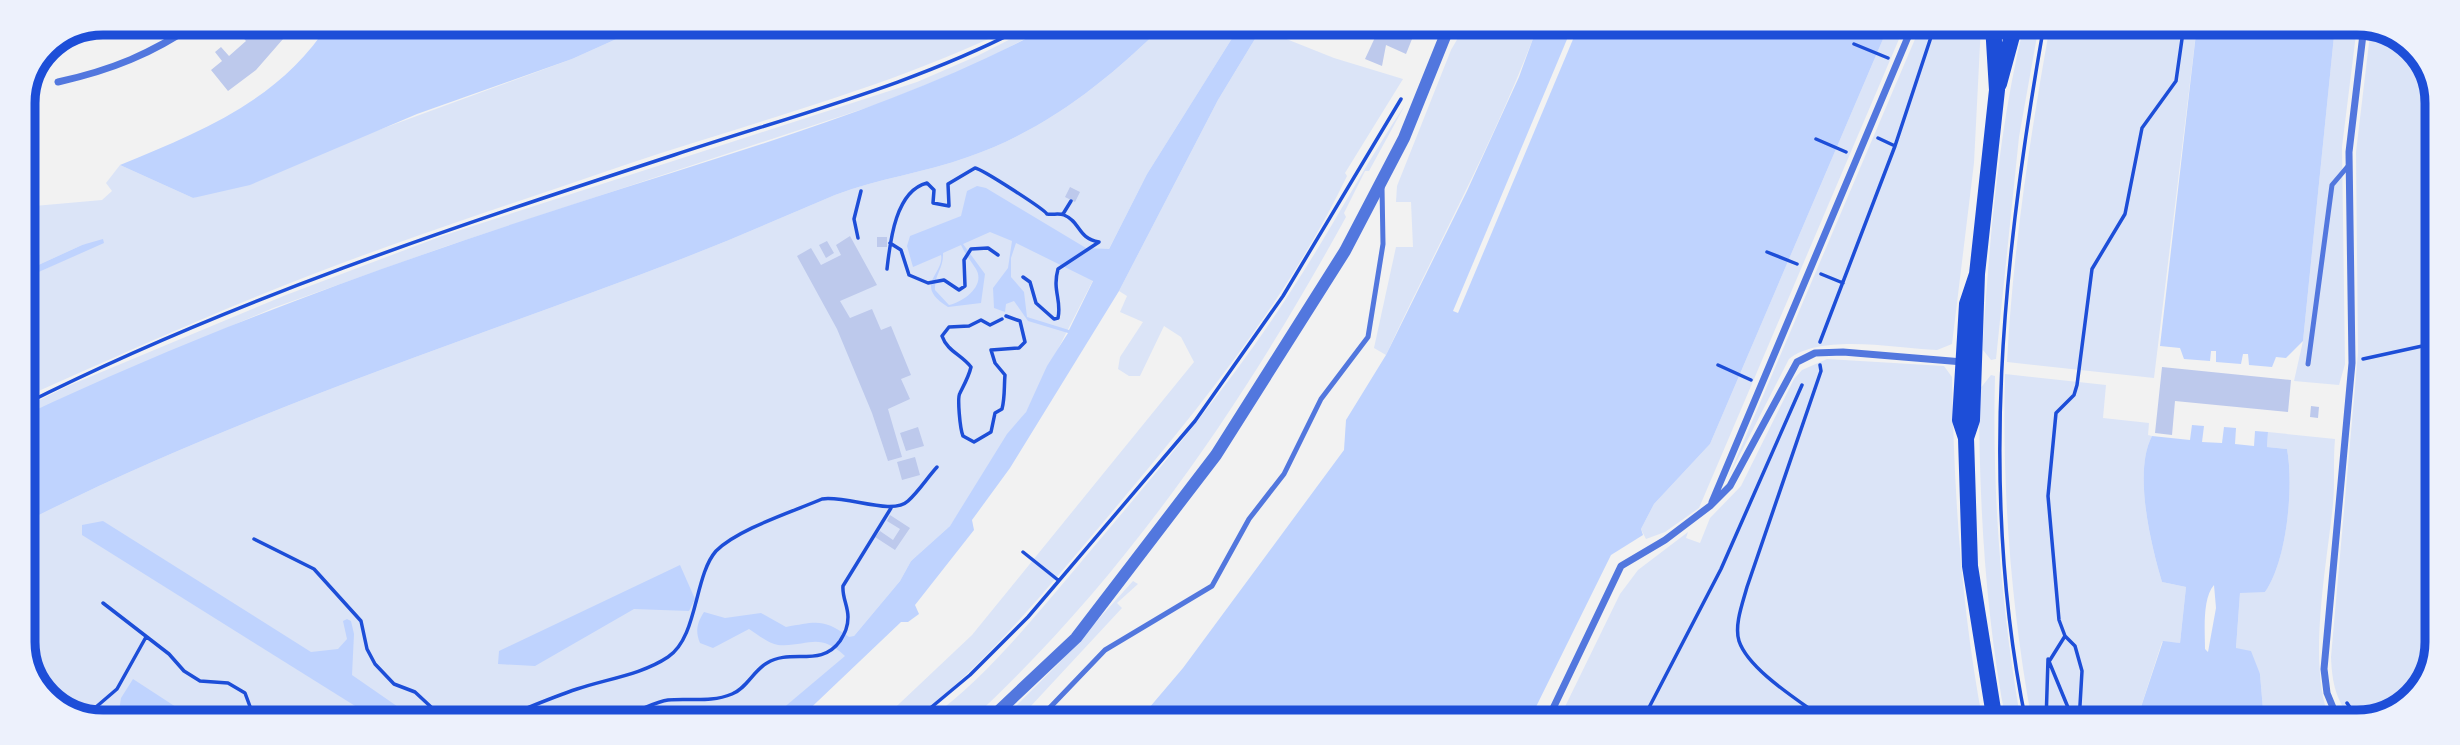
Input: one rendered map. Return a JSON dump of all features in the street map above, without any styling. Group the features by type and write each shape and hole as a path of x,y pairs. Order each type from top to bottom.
{"main road":[{"path":"1994,35 1997,90"},
{"path":"1966,438 1972,420 1977,274 1997,90 2012,35"},
{"path":"1977,274 1967,304 1960,420 1966,438 1970,566 1992,710"}],"street":[{"path":"58,82 106,71 161,47 179,35"},
{"path":"999,710 1076,638 1216,455 1345,251 1404,138 1446,35"},
{"path":"1710,506 1909,35"},
{"path":"2334,710 2327,693 2324,668 2352,363 2350,164 2363,36"},
{"path":"1552,710 1621,566 1665,540 1710,506 1739,473 1797,362 1815,353 1907,356 1964,362"}],"lane":[{"path":"2308,364 2332,186 2350,164"},
{"path":"1048,710 1105,650 1212,586 1249,519 1284,474 1321,399 1368,337 1383,244 1382,179"}],"path":[{"path":"35,400 223,315 378,254 901,82 1006,35"},
{"path":"2024,710 2007,608 2001,550 1999,407 2017,191 2042,35"},
{"path":"2080,710 2079,658 2075,646 2065,636 2059,620 2049,496 2053,427 2056,413 2074,394 2077,385 2092,269 2125,214 2142,128 2176,81 2183,35"},
{"path":"1854,44 1888,58"},
{"path":"929,710 1000,646 1195,421 1283,296 1406,91"},
{"path":"1816,139 1848,153"},
{"path":"1881,139 1895,146"},
{"path":"887,269 897,215 921,184 932,184 933,203 949,206 948,184 975,168 984,170 1012,193 1022,195 1043,208 1047,214 1063,214 1075,222 1082,234 1100,242 1058,269 1054,288 1059,298 1060,315 1054,319 1034,300 1032,287 1023,277"},
{"path":"858,238 854,219 861,191"},
{"path":"1063,214 1071,201"},
{"path":"890,243 901,250 909,275 923,283 944,279 955,290 963,290 967,255 983,247 998,255"},
{"path":"1767,252 1801,266"},
{"path":"1826,276 1843,283"},
{"path":"1004,317 1020,321 1026,342 1019,348 991,350 995,363 1005,375 1002,409 995,413 991,432 974,442 963,436 958,418 962,410 958,394 971,367 964,359 955,356 942,336 949,327 972,325 981,320 990,325 1004,317"},
{"path":"2375,356 2425,345"},
{"path":"1813,710 1752,661 1739,640 1740,616 1747,587 1821,371 1815,353"},
{"path":"1718,365 1751,380"},
{"path":"522,710 576,689 636,672 668,657 676,650 694,611 706,568 715,552 730,541 822,499 838,497 891,508 906,503 937,467"},
{"path":"637,710 670,700 716,700 735,693 752,680 766,663 782,658 819,657 834,650 846,632 848,614 842,598 843,586 891,508"},
{"path":"254,539 314,569 361,621 367,649 376,664 394,684 415,692 434,710"},
{"path":"1023,552 1058,580"},
{"path":"103,603 169,654 184,671 200,681 228,683 245,693 251,710"},
{"path":"92,709 117,689 146,636"},
{"path":"2046,710 2045,660 2050,660 2065,636"},
{"path":"2050,660 2069,710"},
{"path":"2344,698 2352,710"}],"shaded area":[{"path":"625,35 996,35 873,85 622,166 342,263 204,318 35,393 35,274 104,242 82,245 35,267 35,206 102,200 112,191 106,183 120,165 193,198 572,59"},
{"path":"1018,35 1033,35 974,65 881,103 447,246 273,308 35,411 35,402 68,386 286,295 442,236 917,82"},
{"path":"1153,35 1234,35 1147,174 1026,412 950,526 911,561 900,581 854,636 846,657 781,710 103,710 85,708 69,701 52,687 44,676 35,647 35,517 103,484 267,414 684,258 835,195 952,163 996,146 1024,133 1074,102 1121,65"},
{"path":"1257,35 1276,35 1334,58 1403,79 1345,173 1347,176 1323,222 1269,310 1176,434 1042,594 970,671 927,710 893,710 972,635 1194,362 1181,337 1164,326 1140,376 1129,376 1118,369 1120,357 1143,322 1120,312 1127,296 1119,291 1218,100"},
{"path":"1460,35 1534,35 1485,151 1386,355 1374,348 1396,247 1413,247 1411,202 1396,202 1397,186 1451,50"},
{"path":"1885,35 1901,35 1699,508 1665,532 1646,539 1641,529 1654,504 1710,444"},
{"path":"1917,35 1980,35 1974,163 1952,344 1937,350 1839,344 1803,351 1789,359 1728,478"},
{"path":"2022,35 2037,35 2019,137 1996,359 1991,360 1983,350 1983,340 1992,221"},
{"path":"2048,35 2196,35 2154,378 2007,362 2013,277"},
{"path":"2334,35 2356,35 2342,147 2345,364 2339,385 2294,381 2303,341"},
{"path":"2370,36 2375,37 2395,46 2411,61 2421,81 2425,98 2425,642 2423,660 2418,672 2399,696 2379,706 2345,710 2336,692 2331,657 2358,353 2356,152"},
{"path":"1405,105 1369,171 1365,171 1344,213 1346,217 1267,353 1179,484 1131,547 1027,666 981,710 941,710 988,668 1024,629 1188,433 1291,291"},
{"path":"1827,359 1944,366 1952,377 1960,550 1969,636 1981,710 1563,710 1620,594 1638,570 1688,532 1686,538 1700,543 1710,518 1741,486 1794,379 1802,370"},
{"path":"2005,374 2106,385 2103,418 2149,423 2148,435 2152,436 2144,469 2144,488 2153,549 2162,582 2186,587 2180,643 2162,642 2140,710 2030,710 2013,592 2004,418"},
{"path":"1991,375 1995,376 1999,550 2019,710 2004,710 1993,639 1980,474 1979,390"},
{"path":"2268,432 2335,439 2333,504 2319,646 2320,674 2327,710 2263,710 2260,674 2236,649 2240,592 2265,592 2279,562 2287,522 2290,482 2287,449 2267,447"},
{"path":"1133,581 1138,584 1117,603 1122,608 1027,710 1012,710"}],"water":[{"path":"321,35 625,35 572,59 417,114 250,185 193,198 120,165 180,140 237,110 263,93 310,50"},
{"path":"1032,35 1153,35 1121,65 1074,102 1024,133 996,146 952,163 835,195 684,258 267,414 103,484 35,517 35,410 158,355 296,300 506,226 760,145 880,103"},
{"path":"1234,35 1257,35 1218,100 1119,291 1010,468 972,520 974,530 915,605 919,614 908,622 901,622 809,710 781,710 845,656 836,648 820,642 778,645 749,629 713,648 700,643 698,627 704,612 725,618 761,613 786,627 819,623 849,637 854,636 900,581 911,561 950,526 1007,434 1026,412 1047,366 1068,333 1028,321 1014,301 1006,304 1005,312 994,308 993,288 1008,268 1012,241 990,232 963,244 985,274 981,303 948,307 932,292 931,286 941,262 941,255 913,267 907,246 910,236 961,216 967,191 977,186 986,188 1086,248 1109,249 1147,174","holes":["1016,243 1093,281 1069,330 1027,317 1024,292 1011,277 1011,258","961,245 976,269 978,281 966,297 949,305 935,290 943,253"]},
{"path":"1534,35 1885,35 1710,444 1654,504 1641,529 1643,535 1611,555 1534,710 1147,710 1183,668 1344,450 1346,420 1386,355 1467,191 1519,77"},
{"path":"2196,35 2334,35 2303,341 2286,358 2276,357 2272,367 2249,365 2248,354 2243,354 2241,364 2216,362 2216,351 2211,351 2210,361 2184,359 2180,348 2160,346"},
{"path":"103,239 104,243 35,274 35,267 82,245"},
{"path":"2192,425 2204,426 2202,442 2222,443 2224,427 2236,428 2235,444 2254,446 2255,431 2268,432 2267,447 2287,449 2289,502 2279,562 2265,592 2240,593 2236,648 2251,651 2260,674 2263,710 2140,710 2163,641 2180,643 2186,587 2162,582 2153,549 2144,488 2144,469 2152,436 2190,440","holes":["2214,585 2216,608 2208,652 2205,649 2205,616 2210,591"]},
{"path":"103,521 311,652 338,649 347,639 343,621 351,621 354,634 352,675 403,710 360,710 82,535 82,525"},
{"path":"680,565 695,599 689,611 634,609 535,666 498,664 499,651"},
{"path":"133,679 181,710 119,710 121,698"}],"pier":[{"path":"1569,35 1575,35 1458,313 1453,311"}],"building":[{"path":"241,35 287,35 256,70 228,91 211,70 222,61 215,52 221,47 229,56 246,41"},
{"path":"1376,35 1414,35 1406,54 1386,45 1382,66 1365,59"},
{"path":"1070,187 1080,192 1075,202 1065,197"},
{"path":"850,236 877,285 840,301 850,318 872,309 881,330 891,326 911,375 901,379 910,399 888,409 902,457 888,461 872,413 837,329 797,256 811,248 821,265 841,255 836,245"},
{"path":"877,237 887,237 887,247 877,247"},
{"path":"827,241 834,253 826,258 819,245"},
{"path":"2162,367 2291,380 2288,412 2175,401 2172,435 2155,433"},
{"path":"2311,406 2319,407 2318,418 2310,417"},
{"path":"918,427 924,446 906,451 900,433"},
{"path":"915,457 920,475 902,480 897,462"},
{"path":"890,515 910,528 895,550 875,537 880,531 893,540 900,529 887,521"}]}
